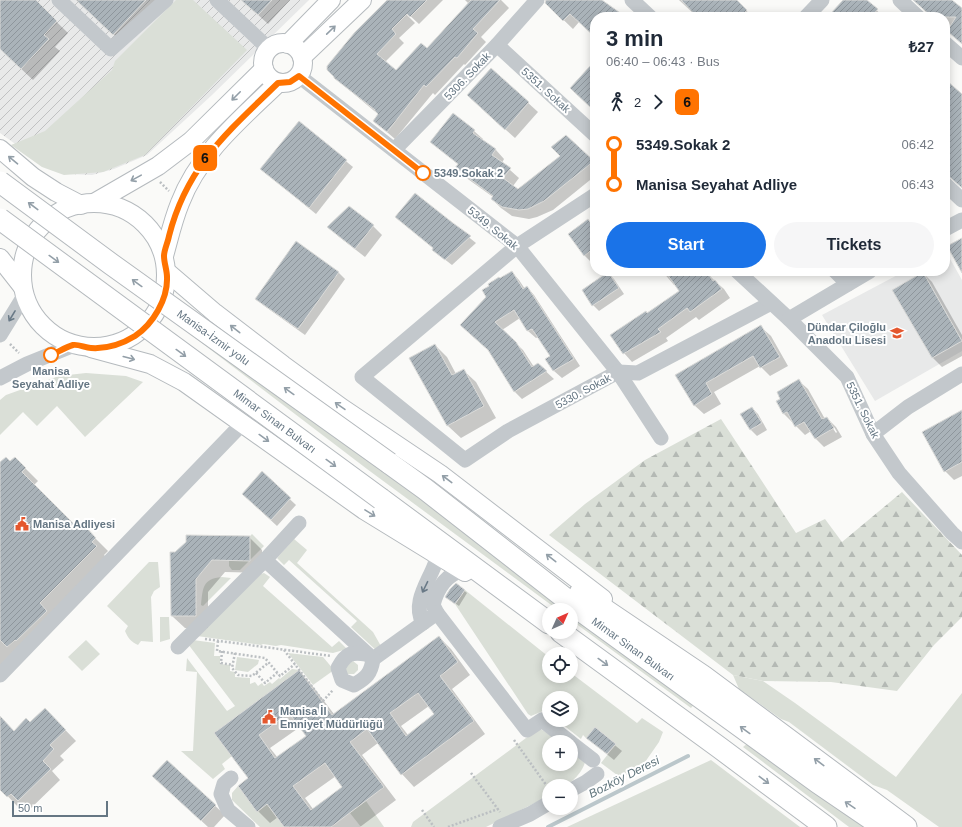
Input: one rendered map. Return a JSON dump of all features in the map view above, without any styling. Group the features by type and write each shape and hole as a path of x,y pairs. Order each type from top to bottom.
{"highway":[{"name":"Manisa-İzmir yolu","path":"0,182 110,264 389,463"},
{"name":"Mimar Sinan Bulvarı","path":"0,219 542,619"},
{"name":"Mimar Sinan Bulvarı","path":"389,463 426,489 584,613 816,782 883,827"},
{"path":"426,489 703,676 906,827"},
{"path":"571,639 826,827"}],"main road":[{"path":"288,44 331,0"},
{"path":"302,57 362,0"},
{"path":"281,43 288,44 294,46 299,51 302,57 302,70 299,76 290,82 278,83 267,75 263,62 265,55 274,45 281,43"},
{"path":"0,149 33,177 56,192 87,204 158,166 169,158 191,141 264,68"},
{"path":"165,264 172,222 192,177 209,152 229,130 278,83"},
{"path":"23,291 23,262 29,243 40,226 56,214 74,206 87,204 110,204 138,218 150,228 158,241 165,264 167,279 162,301 151,321 135,336 114,346 83,347"},
{"path":"0,258 23,291 36,319 50,333 83,347 150,364 184,382 364,510 542,620"},
{"path":"165,264 215,313 342,408 440,474 504,521 703,676"}],"street":[{"path":"59,0 111,49 166,0"},
{"path":"217,0 269,49"},
{"name":"5306. Sokak","path":"394,150 496,46 538,0"},
{"path":"632,0 645,12"},
{"path":"811,12 822,0"},
{"path":"900,0 913,12"},
{"name":"5351. Sokak","path":"496,46 590,131"},
{"path":"950,49 962,58"},
{"name":"5349. Sokak","path":"299,76 517,246 618,372 661,438"},
{"path":"950,189 962,200"},
{"path":"517,246 590,198"},
{"path":"950,226 962,220"},
{"name":"5330. Sokak","path":"517,246 362,377 465,460 508,432 618,372 638,373 771,303"},
{"name":"5351. Sokak","path":"742,276 789,319 847,377 873,434 899,473 952,533 962,542"},
{"path":"840,276 848,284"},
{"path":"789,319 862,276"},
{"path":"4,339 23,291"},
{"path":"0,378 27,364 83,347"},
{"path":"873,434 908,407 962,374"},
{"path":"0,674 242,423"},
{"path":"184,642 299,523"},
{"path":"423,623 419,616 419,600 435,564 436,559 434,552"},
{"path":"264,560 370,657 372,666 366,678 354,686 342,680 338,668 343,658 353,652 370,657 437,613"},
{"path":"463,570 455,572 444,581 436,594 433,606 437,613 527,730 542,720 562,735"},
{"path":"578,749 595,767 586,782 578,786"},
{"path":"231,778 224,784 221,794 228,810 248,827"},
{"path":"504,825 542,806"}],"path":[{"path":"157,178 171,193"},
{"path":"4,339 20,355"},
{"path":"184,642 218,641 343,658"},
{"path":"218,641 217,650 265,658 280,676 295,664"},
{"path":"284,649 323,701"},
{"path":"222,651 221,663 233,665"},
{"path":"234,653 232,668 238,675 252,676 268,663"},
{"path":"256,672 265,683 277,672"},
{"path":"514,740 542,779"},
{"path":"471,773 498,809 504,825"},
{"path":"448,827 498,809"},
{"path":"422,810 434,827"}],"shaded area":[{"path":"0,0 309,0 212,95 147,155 114,169 92,175 68,174 18,146 0,133"},
{"name":"Dündar Çiloğlu Anadolu Lisesi","path":"950,259 962,280 962,351 875,401 822,315 896,276 950,276"}],"green space":[{"path":"176,0 193,0 247,50 145,155 103,172 64,175 42,167 11,145 45,131 112,70 115,61"},
{"path":"194,328 561,603 549,603 367,469 190,334"},
{"path":"86,373 126,376 143,382 85,437 57,406 37,426 23,412 0,435 0,400 6,395 59,376"},
{"path":"721,419 796,533 825,519 842,542 902,492 962,555 962,617 934,645 897,691 831,682 763,681 733,675 549,535 585,504 645,460"},
{"path":"252,534 264,546 250,560 250,536"},
{"path":"294,539 307,550 297,563 373,632 382,648 378,652 351,627 357,621 289,560 284,565 277,558"},
{"path":"229,561 249,561 240,570 232,570 229,566"},
{"path":"149,562 158,562 160,587 154,591 151,597 153,642 141,641 138,645 129,638 126,633 125,631 128,626 107,606"},
{"path":"264,573 270,577 263,586 332,647 339,641 347,649 333,653 281,645 261,645 197,636 261,574"},
{"path":"215,578 231,578 203,606 201,605 203,589 207,582"},
{"path":"465,590 542,651 542,683 578,683 578,678 637,723 642,718 663,732 659,742 643,765 621,778 601,763 616,744 595,727 586,738 583,735 581,739 578,735 566,727 578,727 578,691 542,691 542,711 531,716 528,714 455,604"},
{"path":"578,616 696,702 691,708 578,625"},
{"path":"160,617 169,617 170,639 160,642"},
{"path":"86,640 100,654 82,671 68,657"},
{"path":"193,640 215,643 214,656 220,656 220,664 230,665 230,671 235,672 235,677 250,678 250,684 255,682 258,686 262,683 264,686 270,682 272,684 292,669 299,670 215,733 232,756 222,764 225,769 213,779 181,751 193,751 197,672 186,671 187,658 227,711 235,706 188,644"},
{"path":"288,653 323,657 334,670 313,685"},
{"path":"237,657 259,660 258,664 248,672 235,670"},
{"path":"353,661 358,665 358,670 354,674 347,674 344,666"},
{"path":"733,675 763,681 896,777 962,693 962,827 939,827 887,790 873,785 789,722 781,719 739,689"},
{"path":"540,729 549,735 542,735 542,771 578,771 578,756 585,762 584,766 574,779 542,779 542,799 486,827 411,827 413,822"},
{"path":"748,743 864,827 849,827 743,747"},
{"path":"711,760 800,827 567,827"},
{"path":"238,786 257,811 267,804 284,827 260,827 232,800 232,793"},
{"path":"366,801 384,827 361,827 350,813"}],"building":[{"path":"0,0 36,0 57,21 44,35 49,39 21,69 0,49"},
{"path":"76,0 146,0 113,35"},
{"path":"241,0 272,0 258,15"},
{"path":"387,0 427,0 410,17 407,14 392,29 396,34 377,54 396,70 421,43 427,48 471,0 500,0 473,29 478,33 457,58 455,57 426,87 424,85 387,132 373,121 378,114 375,110 334,78 327,70 327,66 355,32"},
{"path":"546,0 602,0 619,12 590,12 590,32 570,14 563,21 545,3"},
{"path":"681,0 737,0 747,10 745,12 692,12"},
{"path":"843,0 867,0 878,9 875,12 832,12"},
{"path":"913,0 952,0 962,8 962,44 950,34 950,26 956,17 950,17 950,12 926,12"},
{"path":"590,66 590,107 570,88"},
{"path":"491,68 529,102 505,130 467,95"},
{"path":"950,83 962,94 962,188 950,177"},
{"path":"453,113 475,130 473,133 496,149 492,155 511,168 503,178 518,189 560,156 551,147 566,135 590,157 590,164 544,201 528,209 519,210 502,207 491,199 493,196 455,168 458,164 430,142"},
{"path":"299,121 347,160 309,208 260,169"},
{"path":"415,193 471,236 445,260 432,250 433,248 395,217"},
{"path":"349,206 374,225 355,249 327,227"},
{"path":"588,219 590,222 590,251 584,256 568,234"},
{"path":"962,238 962,273 950,251 950,244"},
{"path":"296,241 339,272 298,329 255,299"},
{"path":"512,271 523,289 527,286 574,359 553,371 545,359 550,356 532,329 527,331 514,310 495,322 516,342 532,367 538,363 547,371 514,392 488,350 460,325 486,297 482,290 499,277 500,278"},
{"path":"602,276 611,276 619,288 592,306 582,290"},
{"path":"668,276 710,276 722,289 690,312 687,308 658,329 661,332 623,354 610,335 646,311 647,313 679,291"},
{"path":"916,276 925,276 962,341 932,358 892,290"},
{"path":"761,325 780,357 760,368 753,356 706,383 712,394 694,406 675,375"},
{"path":"435,344 452,375 464,369 484,406 447,426 409,358"},
{"path":"799,379 822,419 827,417 834,428 815,439 804,422 795,427 787,412 783,414 776,401 780,399 777,392"},
{"path":"752,407 762,423 750,430 740,414"},
{"path":"962,410 962,462 944,472 922,432"},
{"path":"6,457 10,461 15,457 26,468 22,472 80,530 84,525 96,538 92,542 97,546 40,603 47,611 16,641 15,640 7,647 0,640 0,462"},
{"path":"262,471 291,498 271,520 242,494"},
{"path":"186,535 250,536 250,561 212,560 196,579 196,616 171,616 170,552 175,552 186,542"},
{"path":"456,583 465,590 455,604 445,597"},
{"path":"439,636 458,662 440,676 474,721 401,775 367,729 350,742 384,787 331,827 284,827 267,804 257,812 238,786 248,778 214,733 299,670 332,715","holes":["418,693 434,714 406,736 390,713","289,713 306,736 275,758 259,735","325,763 342,787 311,810 293,786"]},
{"path":"45,708 66,730 50,745 54,749 43,761 51,769 18,801 11,794 7,797 0,790 0,716 14,731 26,718 30,722"},
{"path":"595,727 616,744 607,754 586,738"},
{"path":"167,760 216,805 201,821 152,776"}],"waterway":[{"name":"Bozköy Deresi","path":"548,827 688,756"}],"bus line":[{"name":"6","path":"51,355 74,345 91,348 114,346 135,336 151,321 162,301 167,279 164,256 172,222 192,177 209,152 229,130 278,83 290,82 299,76 423,173"}],"place":[{"name":"5349.Sokak 2","path":"423,173"},
{"name":"Dündar Çiloğlu Anadolu Lisesi","path":"897,333"},
{"name":"Manisa Seyahat Adliye","path":"51,355"},
{"name":"Manisa Adliyesi","path":"22,524"},
{"name":"Manisa İl Emniyet Müdürlüğü","path":"269,717"}]}
